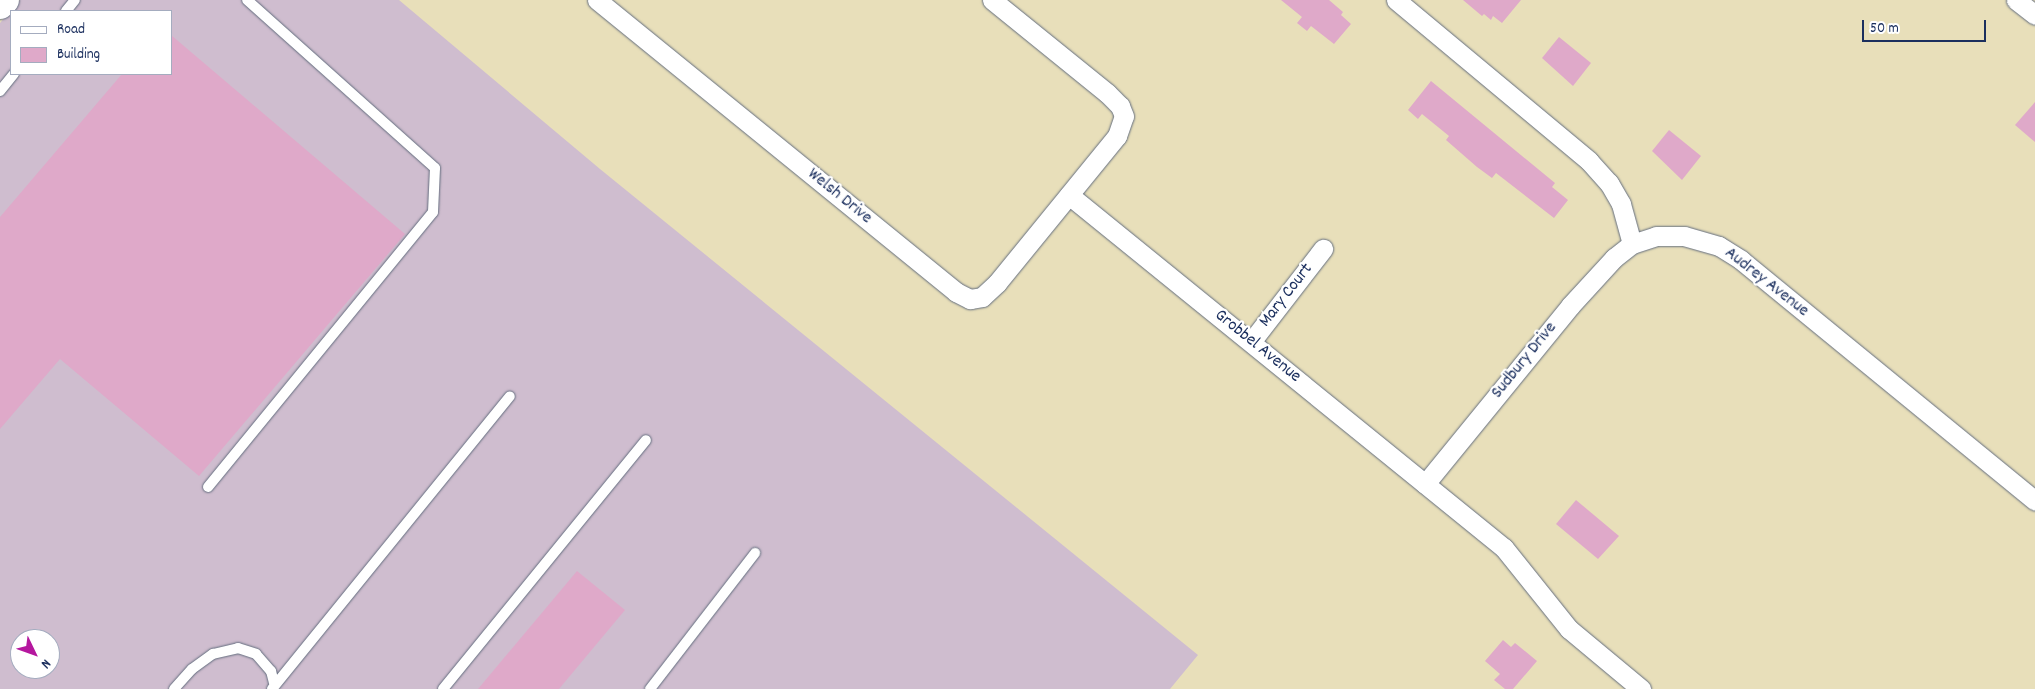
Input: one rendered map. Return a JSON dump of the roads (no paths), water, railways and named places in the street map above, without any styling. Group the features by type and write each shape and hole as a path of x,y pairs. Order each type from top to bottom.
{"main road":[{"path":"0,6 5,0"}],"street":[{"name":"Welsh Drive","path":"597,0 964,297 982,297 990,292 1069,195"},
{"path":"992,0 1107,93 1122,111 1123,122 1117,136 1069,195"},
{"path":"1396,0 1589,161 1609,183 1621,204 1632,244"},
{"path":"2016,0 2035,15"},
{"name":"Grobbel Avenue","path":"1069,195 1514,556 1569,629 1641,689"},
{"name":"Audrey Avenue","path":"1632,244 1656,236 1684,236 1719,246 1741,260 2035,501"},
{"name":"Sudbury Drive","path":"1425,484 1570,306 1614,258 1632,244"},
{"name":"Mary Court","path":"1251,342 1323,249"}],"lane":[{"path":"67,10 75,0"},
{"path":"208,487 433,212 435,168 247,0"},
{"path":"0,90 13,75"},
{"path":"273,686 510,396"},
{"path":"443,689 646,440"},
{"path":"650,689 755,553"},
{"path":"174,689 192,669 213,654 238,648 256,654 271,671 273,686"}]}
